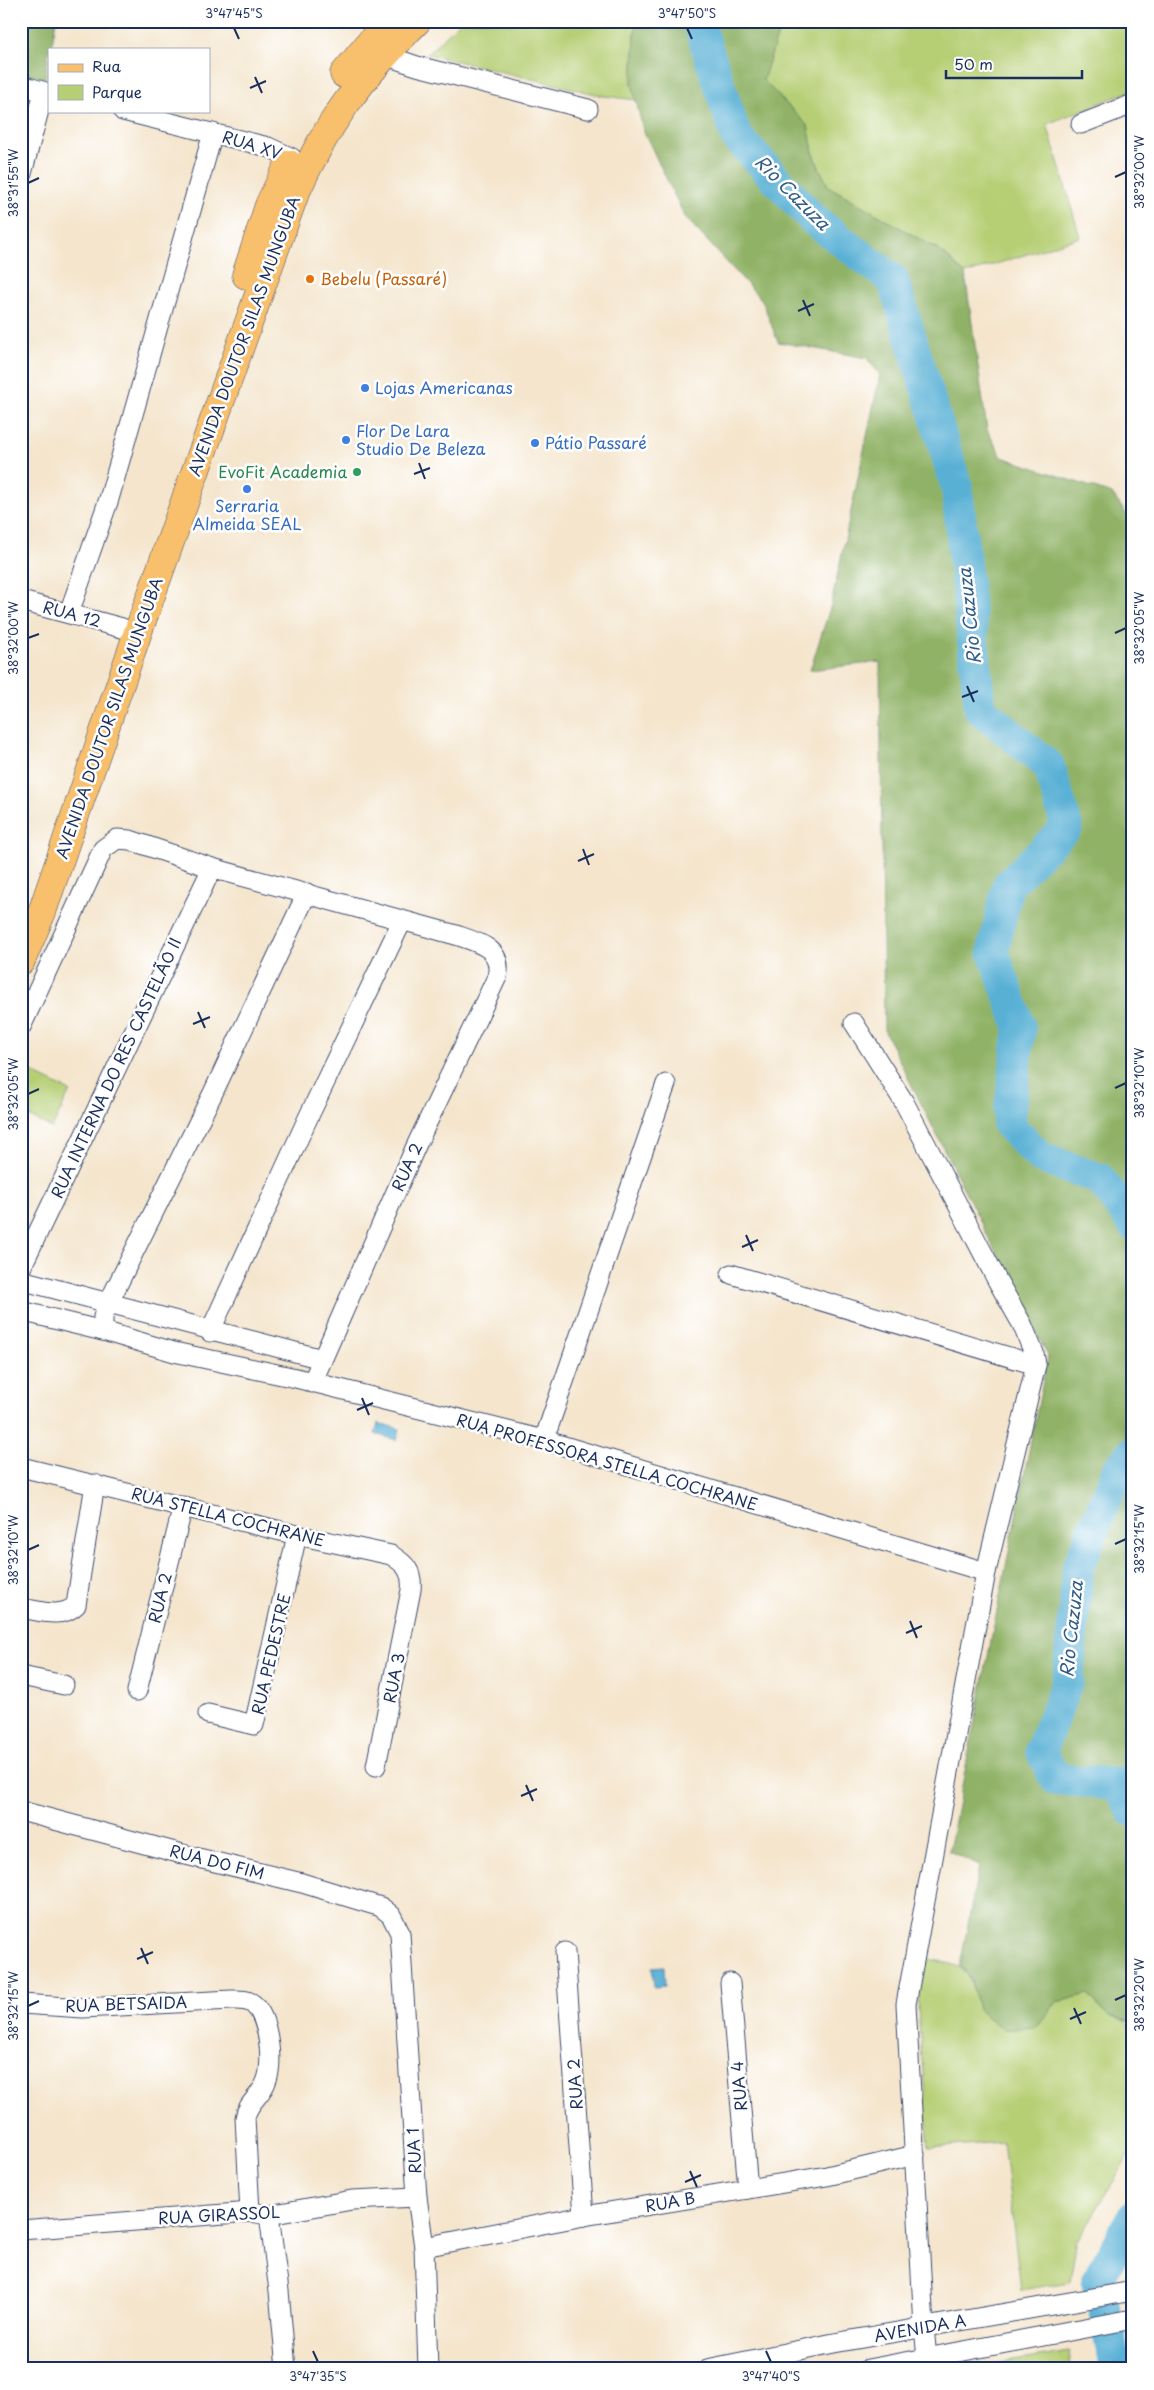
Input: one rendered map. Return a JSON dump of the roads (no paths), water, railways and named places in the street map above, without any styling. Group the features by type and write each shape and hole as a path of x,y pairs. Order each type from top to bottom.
{"main road":[{"name":"AVENIDA DOUTOR SILAS MUNGUBA","path":"21,915 269,205 324,100 388,21"},
{"name":"AVENIDA DOUTOR SILAS MUNGUBA","path":"21,961 42,912 144,614 294,196 308,164 342,107 384,55 417,21"}],"street":[{"path":"384,55 417,66 588,109"},
{"path":"21,85 47,93 21,177"},
{"path":"1082,124 1133,104"},
{"name":"RUA XV","path":"128,112 268,147 292,158"},
{"path":"68,613 109,499 213,133"},
{"name":"RUA 12","path":"21,601 122,628"},
{"path":"21,1027 103,849 117,839 130,840 212,868 402,920 307,1120 210,1332"},
{"name":"RUA INTERNA DO RES CASTELÃO II","path":"21,1268 212,868"},
{"path":"103,1331 103,1317 108,1304 212,1095 307,893"},
{"name":"RUA 2","path":"312,1383 416,1146 497,977 498,960 493,951 484,945 402,920"},
{"path":"854,1023 904,1102 1022,1324 1034,1353 1036,1365 986,1572 906,2004 924,2327 928,2364"},
{"path":"544,1440 666,1084"},
{"path":"731,1274 1036,1365"},
{"path":"21,1280 210,1332 322,1359"},
{"name":"RUA PROFESSORA STELLA COCHRANE","path":"21,1311 103,1331 174,1352 312,1383 544,1440 986,1572"},
{"name":"RUA STELLA COCHRANE","path":"21,1467 298,1535 391,1555 408,1568 412,1579 411,1590"},
{"path":"21,1608 53,1614 71,1610 76,1605 95,1484"},
{"name":"RUA 2","path":"137,1691 183,1506"},
{"name":"RUA PEDESTRE","path":"208,1714 254,1725 298,1535"},
{"name":"RUA 3","path":"376,1766 411,1590"},
{"path":"21,1676 64,1685"},
{"name":"RUA DO FIM","path":"21,1811 186,1855 302,1883 381,1907 391,1915 400,1933"},
{"name":"RUA 1","path":"400,1933 417,2197 424,2248 428,2369"},
{"name":"RUA 2","path":"565,1952 584,2216"},
{"name":"RUA 4","path":"730,1983 748,2189"},
{"name":"RUA BETSAIDA","path":"21,2004 84,2008 231,2000 246,2000 253,2003 266,2026 270,2073 266,2084 249,2104 245,2118 250,2212"},
{"name":"RUA B","path":"424,2248 584,2216 826,2176 915,2155"},
{"name":"RUA GIRASSOL","path":"21,2230 250,2212 269,2215 352,2200 417,2197"},
{"path":"269,2215 279,2291 286,2369"},
{"name":"AVENIDA A","path":"707,2369 754,2364 924,2327 1055,2306 1133,2291"},
{"name":"AVENIDA A","path":"868,2369 928,2364 1060,2333 1133,2319"}],"water":[{"path":"378,1423 400,1429 397,1440 375,1434"},
{"path":"664,1966 665,1986 654,1987 652,1967"}],"waterway":[{"name":"Rio Cazuza","path":"698,21 736,136 814,220 893,280 957,488 980,709 1049,766 1067,827 1008,885 993,951 1020,1027 1008,1124 1041,1158 1100,1179 1133,1224"},
{"name":"Rio Cazuza","path":"1133,1452 1118,1470 1078,1567 1068,1680 1041,1750 1055,1779 1117,1784 1133,1811"},
{"name":"Rio Cazuza","path":"1115,2369 1105,2309 1097,2281 1133,2216"}],"place":[{"name":"Bebelu (Passaré)","path":"310,279"},
{"name":"Lojas Americanas","path":"365,388"},
{"name":"Flor De Lara Studio De Beleza","path":"346,440"},
{"name":"Pátio Passaré","path":"535,443"},
{"name":"EvoFit Academia","path":"357,472"},
{"name":"Serraria Almeida SEAL","path":"247,489"}]}
